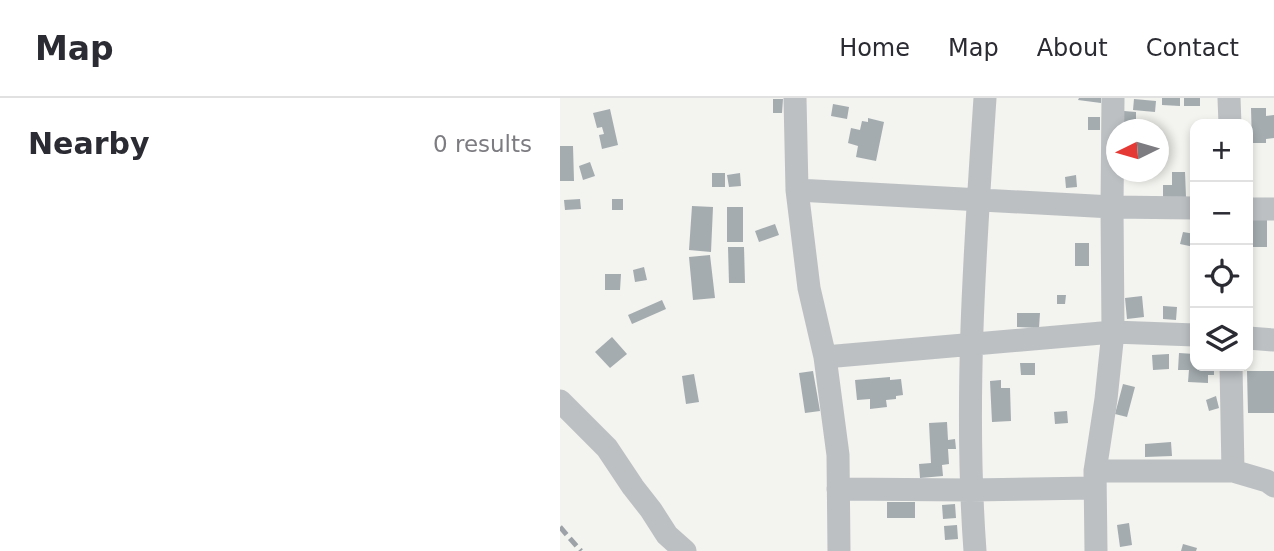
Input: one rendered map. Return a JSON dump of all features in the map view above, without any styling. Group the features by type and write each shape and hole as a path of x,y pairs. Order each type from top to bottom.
{"street":[{"path":"795,98 797,190 809,288 825,356 838,456 839,551"},
{"path":"975,551 971,489 973,343 985,98"},
{"path":"1096,551 1094,480 1114,332 1113,98"},
{"path":"1229,98 1230,119"},
{"path":"797,190 1112,207 1190,208"},
{"path":"1253,209 1274,209"},
{"path":"825,356 1114,332 1190,335"},
{"path":"1253,338 1274,340"},
{"path":"1231,371 1233,471"},
{"path":"560,401 607,448 667,535 685,551"},
{"path":"838,489 971,489 1233,471 1267,481 1274,486"}],"building":[{"path":"1101,98 1101,103 1078,100"},
{"path":"1162,98 1180,98 1180,106 1162,105"},
{"path":"1184,98 1200,98 1200,106 1184,106"},
{"path":"773,99 783,99 782,113 773,113"},
{"path":"1134,99 1156,101 1155,112 1133,110"},
{"path":"833,104 849,107 847,119 831,116"},
{"path":"1251,108 1266,108 1266,116 1274,115 1274,138 1266,139 1266,143 1253,143"},
{"path":"610,109 618,145 602,149 599,135 604,134 602,127 597,128 593,113"},
{"path":"1124,111 1136,112 1136,119 1124,119"},
{"path":"1088,117 1100,117 1100,130 1088,130"},
{"path":"868,118 884,122 876,161 856,157 858,146 848,143 851,128 860,130 862,121 868,122"},
{"path":"560,146 573,146 574,181 560,181"},
{"path":"590,162 595,176 583,180 579,166"},
{"path":"1172,172 1185,172 1186,197 1163,198 1163,185 1172,185"},
{"path":"712,173 725,173 725,187 712,187"},
{"path":"740,173 741,186 729,187 727,175"},
{"path":"1076,175 1077,187 1066,188 1065,177"},
{"path":"580,199 581,209 565,210 564,200"},
{"path":"612,199 623,199 623,210 612,210"},
{"path":"692,206 713,207 711,252 689,250"},
{"path":"727,207 743,207 743,242 727,242"},
{"path":"1253,220 1267,220 1267,247 1253,247"},
{"path":"775,224 779,235 759,242 755,231"},
{"path":"1183,232 1190,233 1190,246 1180,244"},
{"path":"1075,243 1089,243 1089,266 1075,266"},
{"path":"728,247 744,247 745,283 729,283"},
{"path":"710,255 715,298 693,300 689,257"},
{"path":"644,267 647,280 635,282 633,270"},
{"path":"605,274 621,274 620,290 605,290"},
{"path":"1057,295 1066,295 1065,304 1057,304"},
{"path":"1142,296 1144,317 1127,319 1125,298"},
{"path":"662,300 666,309 632,324 628,315"},
{"path":"1163,306 1177,307 1176,320 1163,319"},
{"path":"1017,313 1040,313 1039,328 1017,327"},
{"path":"612,337 627,354 610,368 595,352"},
{"path":"1179,353 1190,354 1190,371 1214,371 1214,375 1208,375 1208,383 1188,382 1189,370 1178,370"},
{"path":"1169,354 1169,369 1153,370 1152,355"},
{"path":"1020,363 1035,363 1035,375 1021,375"},
{"path":"813,371 820,411 805,413 799,373"},
{"path":"1247,371 1274,371 1274,413 1248,413"},
{"path":"694,374 699,402 686,404 682,376"},
{"path":"890,377 890,380 901,379 903,395 886,400 887,407 870,409 870,399 857,400 855,380"},
{"path":"1001,380 1001,388 1010,388 1011,421 992,422 990,381"},
{"path":"1123,384 1135,387 1127,417 1115,414"},
{"path":"1216,396 1219,408 1209,411 1206,400"},
{"path":"1067,411 1068,423 1055,424 1054,412"},
{"path":"947,422 948,440 955,439 956,449 948,449 949,464 942,465 943,476 920,478 919,464 931,463 929,423"},
{"path":"1171,442 1172,456 1145,457 1145,444"},
{"path":"887,502 915,502 915,518 887,518"},
{"path":"955,504 956,518 943,519 942,505"},
{"path":"1129,523 1132,545 1120,547 1117,525"},
{"path":"957,525 958,539 945,540 944,526"},
{"path":"1183,544 1197,548 1196,551 1181,551"}],"railway":[{"path":"560,527 581,551"}]}
